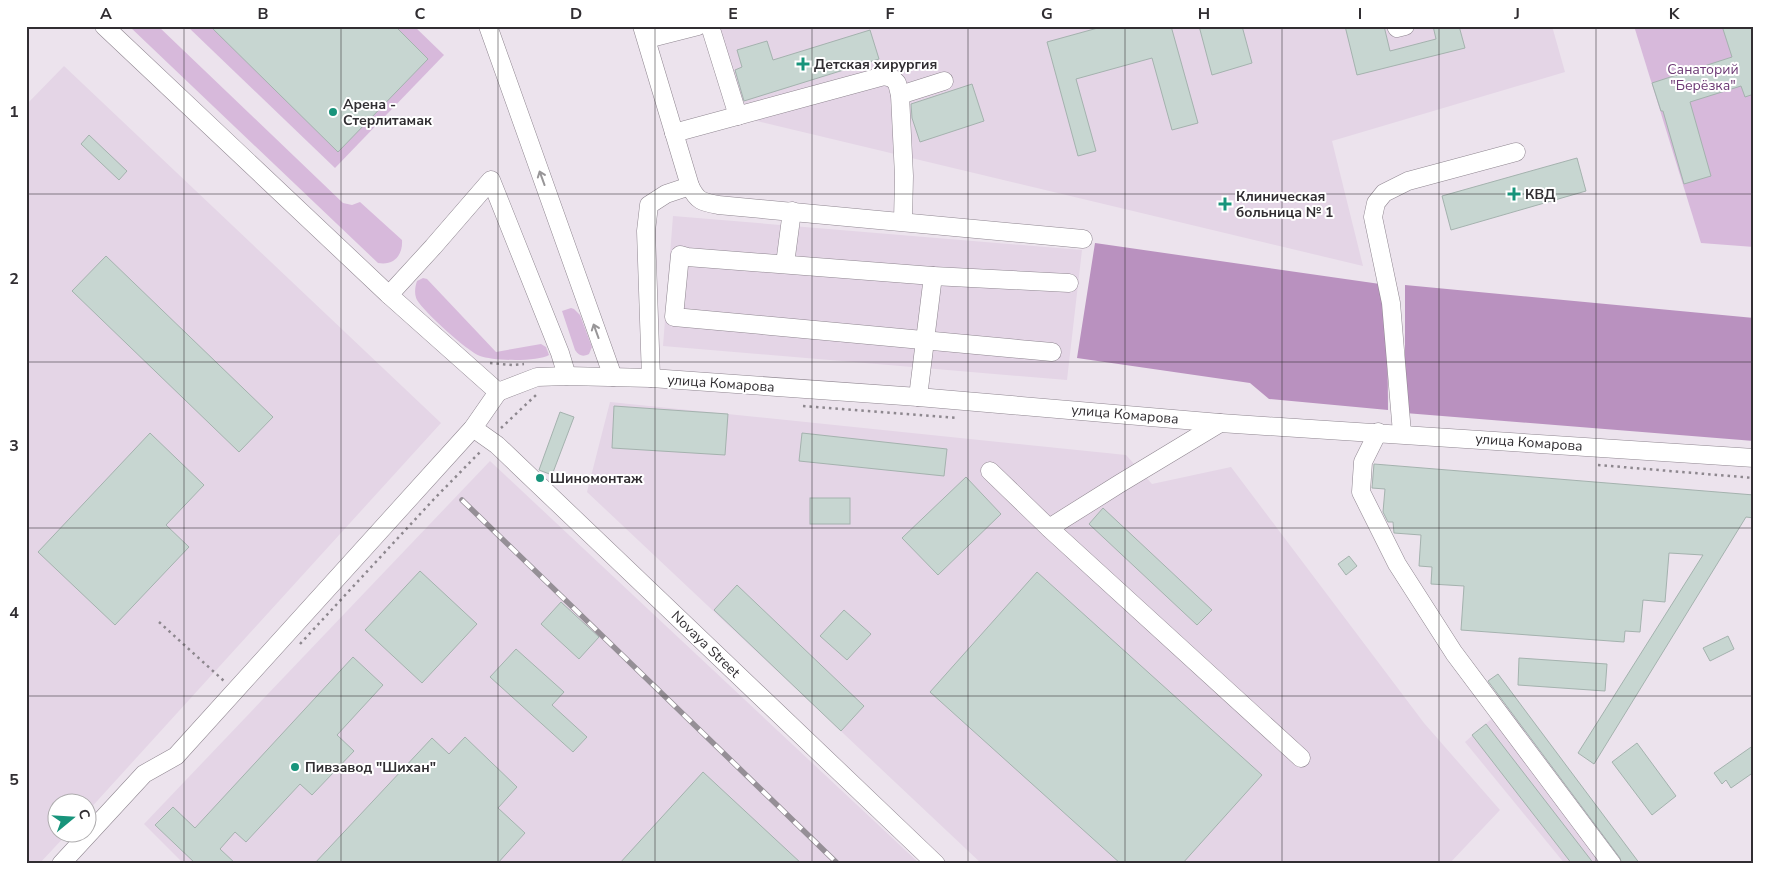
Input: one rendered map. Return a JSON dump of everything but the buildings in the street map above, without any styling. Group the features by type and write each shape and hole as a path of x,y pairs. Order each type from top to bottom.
{"street":[{"path":"61,864 144,774 176,756 472,428 498,392 389,295 104,26"},
{"path":"488,26 612,377"},
{"path":"698,26 645,33 690,186 695,197 704,203 1083,238"},
{"path":"710,26 738,116"},
{"path":"1396,26 1397,28 1405,26"},
{"path":"674,133 884,76 892,78 897,84 900,94 904,222"},
{"path":"900,94 944,82"},
{"path":"1402,434 1391,303 1373,217 1376,204 1384,193 1408,181 1516,152"},
{"path":"389,295 491,180 560,353 567,376"},
{"path":"651,378 646,231 650,205 666,194 690,186"},
{"path":"786,264 792,211"},
{"path":"1052,352 925,339 674,318 680,255 933,276 1069,283"},
{"path":"918,397 933,276"},
{"name":"улица Комарова","path":"498,392 528,379 567,376 651,378 918,397 1220,422 1754,458"},
{"path":"1049,528 1220,422"},
{"name":"Novaya Street","path":"472,428 497,445 936,864"},
{"path":"1378,432 1363,462 1361,492 1397,564 1454,653 1612,864"},
{"path":"990,472 1300,758"}],"path":[{"path":"485,362 512,365 531,363"},
{"path":"296,650 440,492 484,448"},
{"path":"159,622 224,681"}],"shaded area":[{"name":"Клиническая больница № 1","path":"708,26 1552,26 1565,72 1332,141 1363,266 736,116"},
{"path":"64,66 441,423 98,800 98,792 48,792 48,842 60,842 39,864 26,864 26,105"},
{"path":"673,216 1082,250 1067,380 663,346"},
{"path":"1095,243 1387,285 1388,410 1269,399 1250,383 1077,358"},
{"path":"1405,285 1754,318 1754,441 1405,413"},
{"path":"610,402 1126,455 1152,484 1231,467 1424,723 1500,810 1449,864 982,864 587,492"},
{"path":"490,461 920,864 184,864 144,824"},
{"path":"1513,700 1633,864 1565,864 1465,742"}],"green space":[{"path":"129,26 158,26 343,203 352,205 360,202 402,240 399,255 389,263 378,263"},
{"name":"Арена - Стерлитамак","path":"187,26 414,26 444,55 335,168"},
{"name":"Санаторий \"Берёзка\"","path":"1634,26 1754,26 1754,247 1701,243"},
{"path":"423,278 427,279 496,352 541,344 546,347 549,355 535,359 505,360 486,358 474,353 456,340 421,306 417,300 415,288 417,281"},
{"path":"571,308 580,315 592,347 587,355 580,355 575,350 562,311"}],"railway":[{"path":"462,500 838,864"}],"place":[{"name":"Детская хирургия","path":"803,64"},
{"name":"Арена - Стерлитамак","path":"333,112"},
{"name":"КВД","path":"1514,194"},
{"name":"Клиническая больница № 1","path":"1225,204"},
{"name":"Шиномонтаж","path":"540,478"},
{"name":"Пивзавод \"Шихан\"","path":"295,767"}]}
